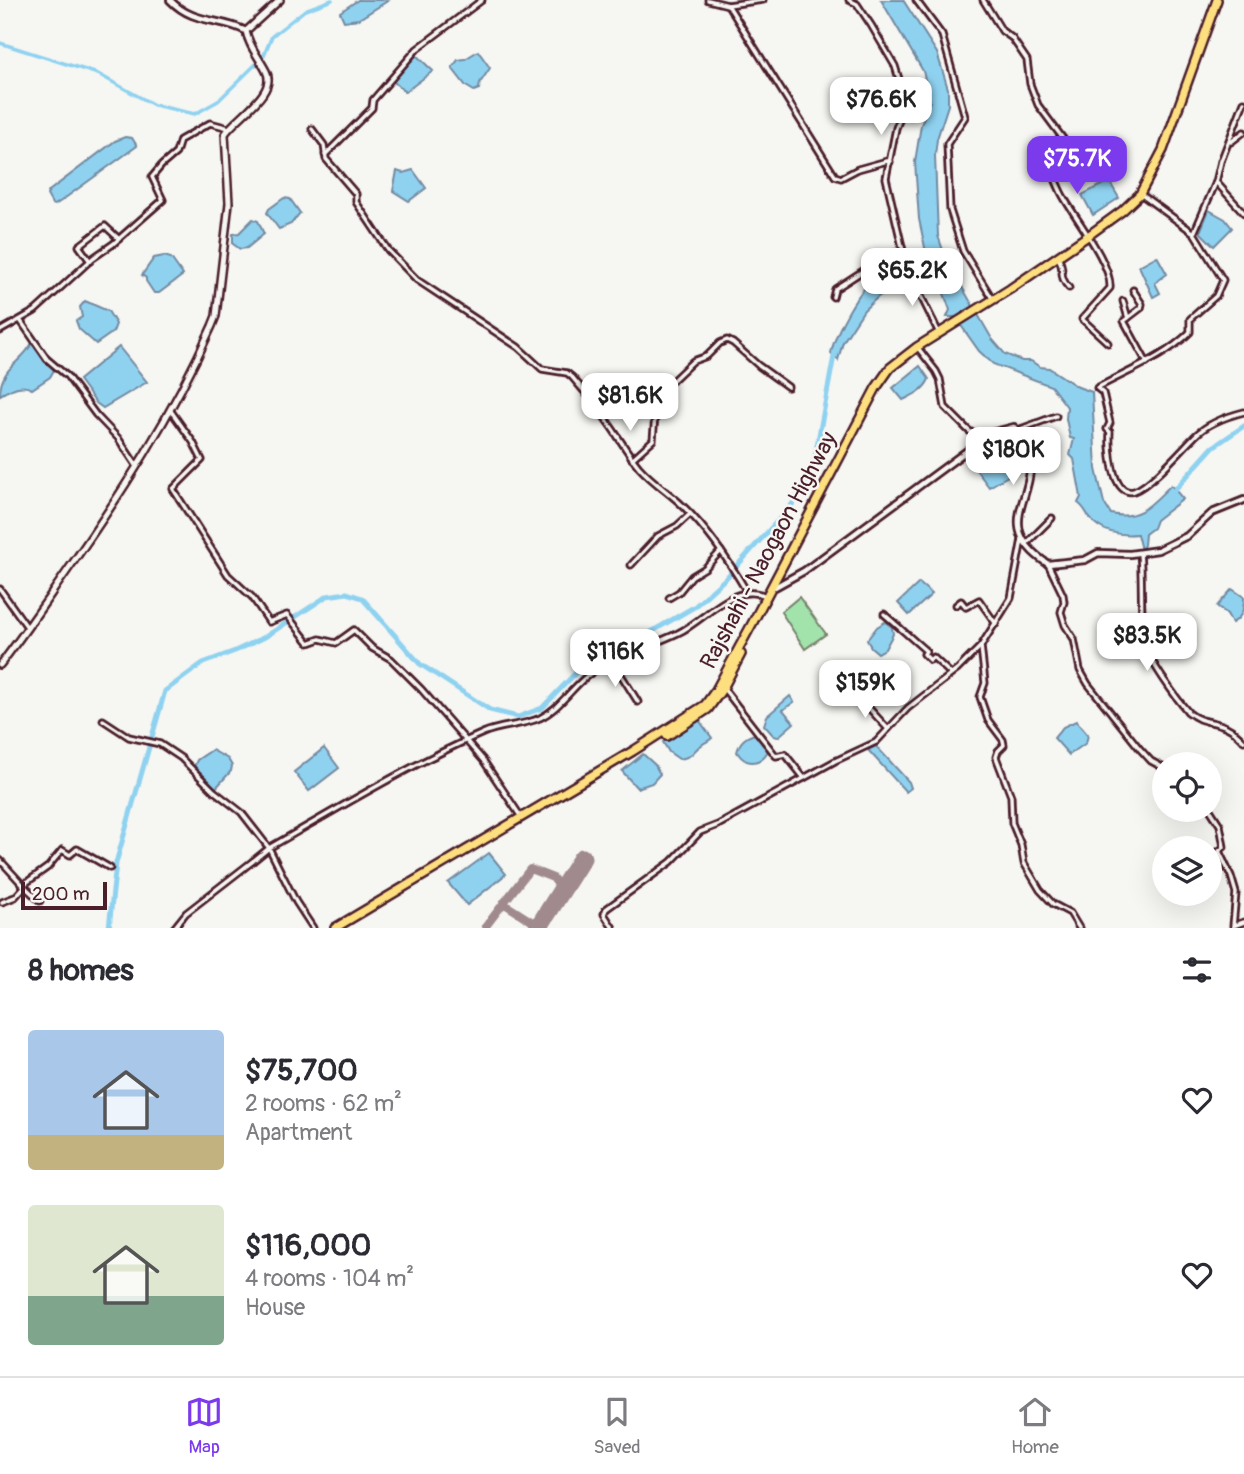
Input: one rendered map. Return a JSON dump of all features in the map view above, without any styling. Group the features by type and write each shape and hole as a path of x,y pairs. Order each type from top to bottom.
{"main road":[{"path":"0,664 28,629 172,411 216,316 228,219 229,188 224,138 229,128 257,102 269,81 268,74 248,41 246,31 280,0"},
{"path":"992,298 1089,235 1140,194 1163,150 1217,0"},
{"name":"Rajshahi - Naogaon Highway","path":"343,928 699,710 710,698 738,654 883,377 899,360 992,298"},
{"name":"Rajshahi - Naogaon Highway","path":"335,928 702,714 715,702 723,688 766,596 788,559"}],"street":[{"path":"170,0 178,9 194,17 246,31"},
{"path":"325,155 372,108 373,100 405,60 482,0"},
{"path":"708,0 727,5 764,0"},
{"path":"849,0 857,4 871,25 895,66 899,79 902,113 896,128 886,178 908,270 939,333"},
{"path":"916,0 942,35 965,117 947,144 950,210 954,227 964,251 992,298"},
{"path":"983,0 1002,31 1018,45 1027,60 1030,66 1030,84 1038,104 1070,148 1063,159 1048,167 1089,235 1110,283 1104,295 1082,319 1108,343"},
{"path":"727,5 835,176 841,178 858,169 890,162"},
{"path":"1194,233 1216,182 1221,161 1244,102"},
{"path":"0,331 47,301 163,200 152,177 176,153 180,140 210,123 229,128"},
{"path":"312,129 324,145 326,159 356,194 356,202 388,250 428,288 518,347 542,369 567,373 611,427 632,459 653,483 673,496 731,563 747,592"},
{"path":"1229,143 1244,132"},
{"path":"1216,182 1244,213"},
{"path":"1140,194 1194,233 1223,280 1209,304 1203,306 1190,319 1190,332 1177,345 1097,388 1103,393 1110,423 1107,429 1110,432 1109,446 1118,484 1127,491 1133,491 1150,479 1196,435 1226,417 1244,412"},
{"path":"90,261 79,247 97,231 105,226 119,239"},
{"path":"833,297 835,289 842,284 869,270 889,254 903,252"},
{"path":"1057,256 1061,262 1061,275 1069,288"},
{"path":"1133,290 1142,304 1141,308 1124,321 1147,363"},
{"path":"1123,301 1128,318"},
{"path":"20,320 47,359 67,376 96,415 118,438 137,467"},
{"path":"632,459 653,439 657,390 671,382 693,362 707,356 720,343 727,340 733,343 788,387"},
{"path":"918,348 940,379 945,407 982,440"},
{"path":"172,411 202,460 173,489 228,575 252,597 269,622 287,615 309,643 320,639 336,643 354,630 372,648 406,673 497,778 522,817"},
{"path":"1018,430 1056,416"},
{"path":"613,928 604,914 607,909 671,862 700,832 719,825 835,761 872,746 908,708 981,646 1011,598 1022,538 1019,514 1032,468 1030,455 1018,430 1007,427 982,440 804,570 775,587"},
{"path":"1048,564 1085,560 1098,553 1158,550 1179,541 1212,513 1244,500"},
{"path":"631,565 658,536 677,526 690,514"},
{"path":"1026,544 1052,518"},
{"path":"1022,538 1048,564 1063,596 1061,612 1074,639 1080,670 1088,684 1152,762"},
{"path":"669,598 679,592 692,576 705,568 721,551"},
{"path":"1140,553 1147,649 1188,712 1198,718 1227,725 1244,741"},
{"path":"0,589 28,629"},
{"path":"253,861 269,848 407,769 486,732 542,716 587,676 679,632 725,600 747,592 766,596"},
{"path":"956,605 961,601 966,607 979,600 996,624"},
{"path":"884,614 926,651 924,654 930,660 933,657 951,674"},
{"path":"981,646 985,682 980,697 988,720 1003,740 1004,745 996,757 1011,796 1012,823 1021,845 1024,863 1040,890 1054,904 1070,913 1078,928"},
{"path":"614,662 638,702"},
{"path":"723,688 776,756 785,754 804,778"},
{"path":"857,695 888,729"},
{"path":"103,720 129,737 160,744 181,758 214,791 241,812 269,848 296,902 313,928"},
{"path":"1218,822 1224,847 1219,851 1236,892 1233,926 1244,922"},
{"path":"2,902 15,897 24,885 48,867 62,850 70,855 77,849 110,868"},
{"path":"174,928 186,913 258,857"},
{"path":"0,860 40,901"}],"green space":[{"path":"799,597 826,634 805,649 781,612"}],"water":[{"path":"358,0 389,0 359,19 344,21 340,12"},
{"path":"881,0 903,0 937,53 948,89 948,105 937,139 935,156 938,236 947,261 992,339 1005,354 1049,368 1078,387 1092,392 1096,469 1104,503 1111,514 1121,516 1138,513 1171,485 1183,499 1156,520 1153,528 1145,534 1141,550 1137,534 1104,529 1093,522 1078,503 1081,497 1074,459 1070,455 1074,439 1070,438 1066,419 1067,407 1051,386 993,364 979,351 955,317 947,317 950,310 939,280 930,284 932,269 929,264 905,273 894,282 890,290 864,310 843,342 838,360 831,353 849,311 871,282 902,271 914,263 918,264 927,257 919,219 915,162 921,125 930,101 923,71"},
{"path":"478,51 490,68 479,89 474,91 466,86 452,68 458,60"},
{"path":"415,54 433,71 405,92 393,78"},
{"path":"125,137 132,138 137,146 61,201 52,204 47,195 49,191 115,141"},
{"path":"413,170 426,188 409,201 393,191 397,171 403,173"},
{"path":"1109,181 1119,198 1093,215 1082,195"},
{"path":"284,198 290,199 300,213 291,224 279,229 267,213"},
{"path":"1209,210 1225,219 1232,228 1214,246 1200,232"},
{"path":"253,219 258,221 264,234 247,248 240,249 233,244 233,234 239,233"},
{"path":"1157,256 1167,274 1155,283 1160,293 1153,297 1139,266"},
{"path":"154,258 171,258 183,275 159,293 154,293 142,275"},
{"path":"85,301 108,311 116,324 113,332 96,344 79,329 76,321 82,317 80,307"},
{"path":"32,343 54,370 50,377 32,389 20,387 0,395 7,372"},
{"path":"119,347 147,382 103,408 79,380"},
{"path":"920,366 929,379 927,383 921,390 903,400 893,388"},
{"path":"1004,453 1015,472 989,487 974,467 990,457"},
{"path":"919,583 932,594 909,615 898,603"},
{"path":"1232,589 1244,597 1244,605 1239,618 1232,623 1227,614 1217,606"},
{"path":"885,622 892,627 893,634 885,649 878,653 867,640 877,627"},
{"path":"790,696 794,702 783,710 794,723 778,737 774,736 764,725 767,716"},
{"path":"699,720 712,738 684,758 679,759 669,752 663,742"},
{"path":"1076,721 1088,735 1086,743 1069,755 1054,738 1063,727"},
{"path":"755,734 768,751 761,759 749,762 737,752 743,740"},
{"path":"876,746 909,782 911,788 906,792 868,750"},
{"path":"324,748 339,768 309,791 294,772"},
{"path":"212,750 228,759 232,766 231,771 215,789 194,767 197,760"},
{"path":"643,754 660,774 652,783 637,788 622,771"},
{"path":"489,853 506,874 467,905 448,883"}],"waterway":[{"path":"0,43 98,74 154,105 195,114 218,101 254,66 264,55 272,36 305,10 332,0"},
{"path":"109,928 116,863 165,691 203,663 265,637 327,596 347,593 362,598 420,664 490,710 518,717 542,708 590,658 651,632 694,607 726,578 791,506 813,467 835,351"},
{"path":"1171,494 1213,447 1244,426"}],"taxiway":[{"path":"486,926 530,869 553,878 562,890"},
{"path":"503,903 539,926"}],"runway":[{"path":"538,928 582,858"}]}
